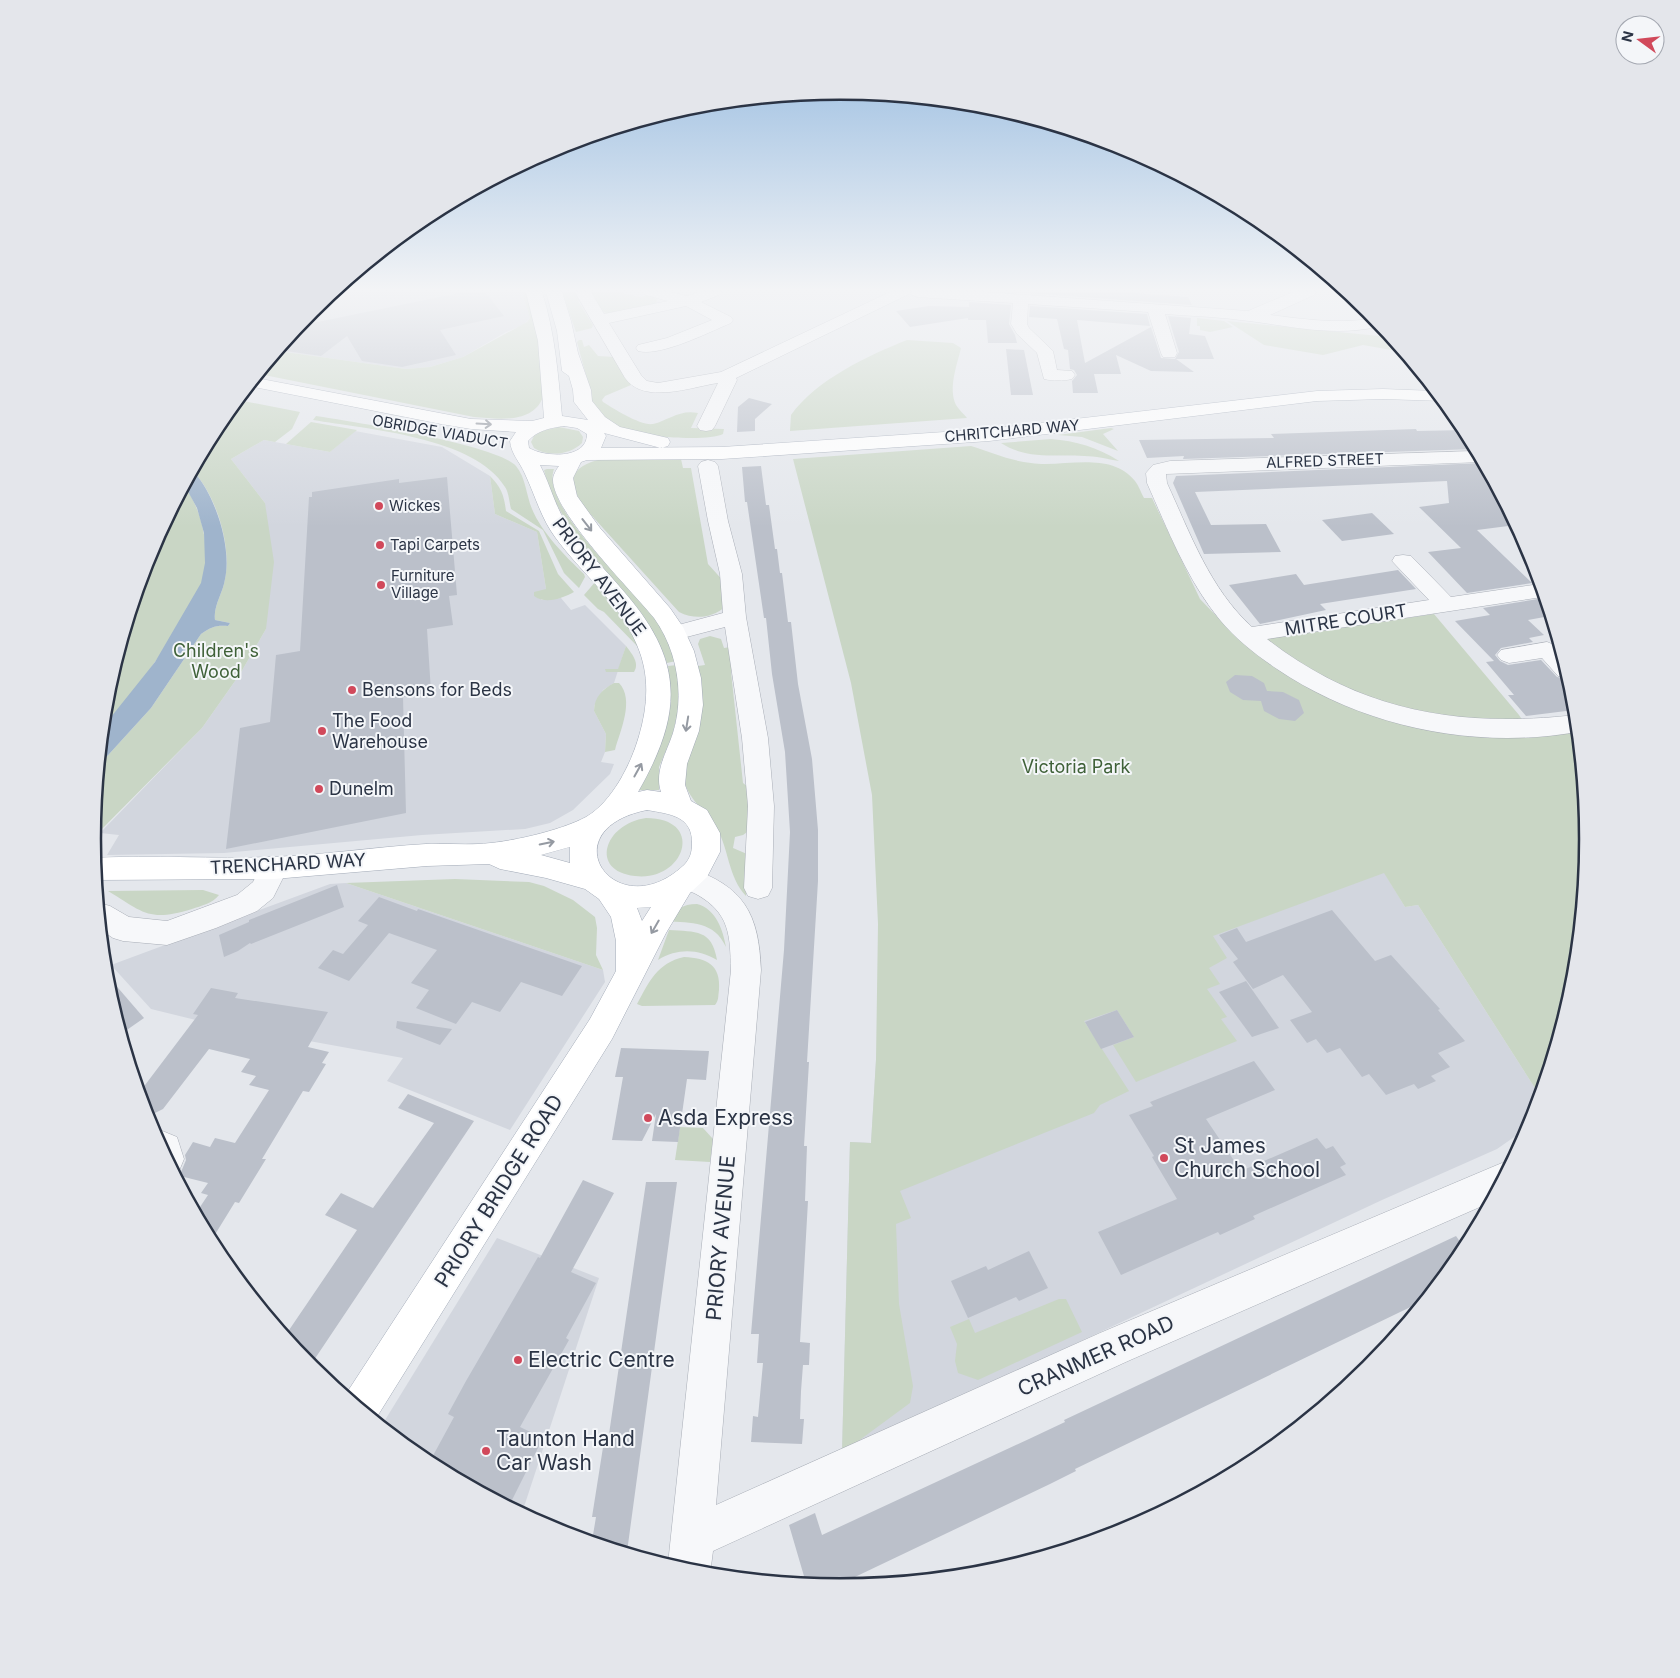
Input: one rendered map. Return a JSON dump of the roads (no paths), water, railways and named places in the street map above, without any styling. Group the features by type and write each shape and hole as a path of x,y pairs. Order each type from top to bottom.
{"main road":[{"path":"508,447 522,436 544,424 549,370"},
{"path":"570,370 571,391 576,414 583,424 590,427 597,436"},
{"path":"575,370 583,402 599,421 614,431 662,442"},
{"path":"1341,383 1365,378 1419,381"},
{"name":"OBRIDGE VIADUCT","path":"259,383 471,424 544,424 564,421 583,424"},
{"name":"CHRITCHARD WAY","path":"597,436 616,440 662,442 851,433 984,423 1341,383 1423,385"},
{"name":"OBRIDGE VIADUCT","path":"252,392 426,432 508,447 542,461 579,456"},
{"name":"CHRITCHARD WAY","path":"579,456 722,453 989,435 1326,396 1383,394 1431,397"},
{"name":"PRIORY AVENUE","path":"597,436 594,446 579,456 564,471 563,484 568,498 588,528 651,599 675,632 690,675 687,729 672,768 672,786 681,806"},
{"name":"PRIORY AVENUE","path":"508,447 534,468 550,513 562,534 634,619 655,657 659,679 659,704 655,730 641,766 603,818"},
{"path":"647,800 671,802 681,806 698,818 707,834 708,847 691,875 657,895 632,897 601,886 586,870 582,859 585,841 603,818 635,802 647,800"},
{"name":"TRENCHARD WAY","path":"481,855 554,842 603,818"},
{"name":"TRENCHARD WAY","path":"102,869 274,868 427,855 481,855 538,865 601,886"},
{"name":"PRIORY BRIDGE ROAD","path":"363,1403 601,1028 630,970 691,875"},
{"name":"PRIORY BRIDGE ROAD","path":"601,886 624,913 628,923 631,935 630,970"}],"street":[{"path":"629,370 641,384 658,388 726,376 738,370"},
{"path":"1049,370 1050,375"},
{"path":"706,426 728,380 726,376"},
{"path":"260,381 282,388"},
{"name":"ALFRED STREET","path":"1246,635 1210,592 1162,493 1156,473 1160,469 1170,467 1472,457"},
{"name":"PRIORY AVENUE","path":"691,1555 746,970 745,898 750,842 761,806 755,738 735,617 731,574 718,521 708,466"},
{"name":"MITRE COURT","path":"1403,561 1446,605"},
{"name":"MITRE COURT","path":"1246,635 1536,591"},
{"name":"PRIORY AVENUE","path":"675,632 735,617"},
{"path":"1246,635 1286,665 1322,686 1379,710 1429,722 1473,728 1570,724"},
{"path":"1509,655 1553,649"},
{"path":"106,918 123,929 167,933 206,920 247,903 263,890 274,868"},
{"name":"PRIORY AVENUE","path":"691,875 710,887 745,898"},
{"name":"CRANMER ROAD","path":"691,1555 1114,1347 1494,1184"}],"water":[{"path":"197,475 215,507 224,537 226,552 227,566 224,584 215,610 215,620 230,623 228,626 214,627 201,634 151,708 106,758 111,716 155,662 201,583 205,563 204,533 197,508 188,491"}],"place":[{"name":"Wickes","path":"379,506"},
{"name":"Tapi Carpets","path":"380,545"},
{"name":"Furniture Village","path":"381,585"},
{"name":"Bensons for Beds","path":"352,690"},
{"name":"The Food Warehouse","path":"322,731"},
{"name":"Dunelm","path":"319,789"},
{"name":"Asda Express","path":"648,1118"},
{"name":"St James Church School","path":"1164,1158"},
{"name":"Electric Centre","path":"518,1360"},
{"name":"Taunton Hand Car Wash","path":"486,1451"}],"park label":[{"name":"Children's Wood","path":"216,661"},
{"name":"Victoria Park","path":"1076,767"}]}
